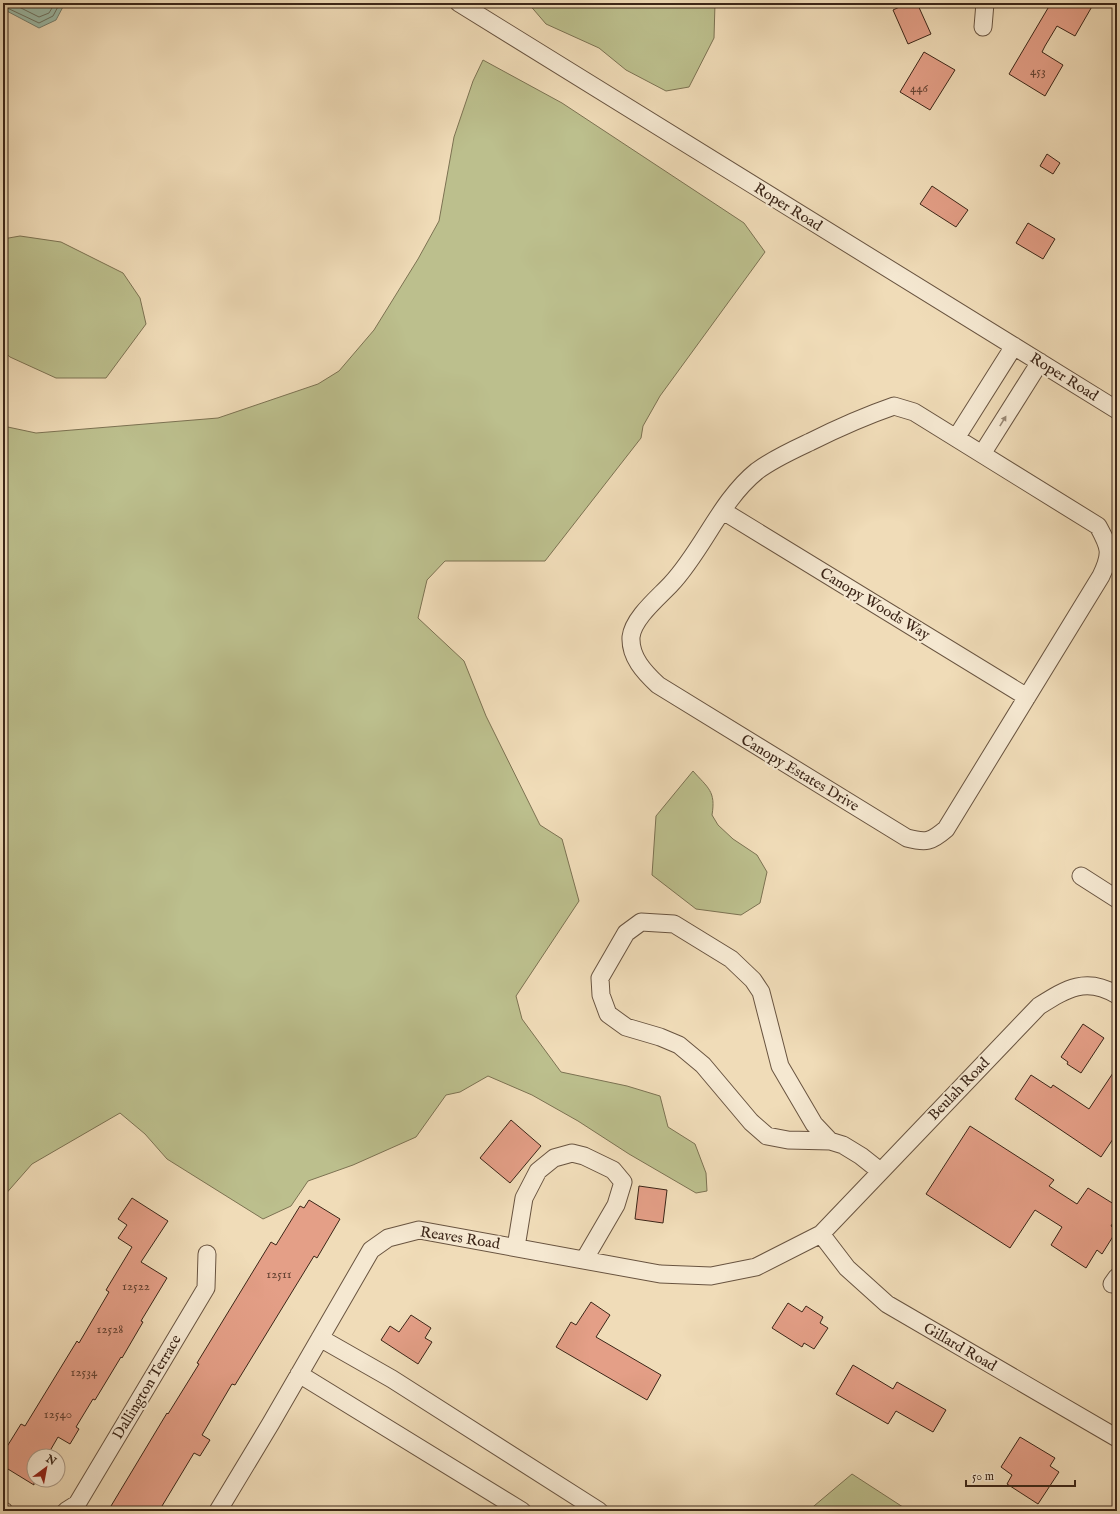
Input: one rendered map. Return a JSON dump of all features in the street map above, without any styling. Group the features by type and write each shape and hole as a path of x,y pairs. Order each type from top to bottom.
{"street":[{"name":"Roper Road","path":"459,3 1117,410"},
{"path":"984,27 985,3"},
{"path":"956,438 1014,346"},
{"path":"982,454 1040,362"},
{"name":"Canopy Estates Drive","path":"894,406 914,412 956,438 1098,526 1107,542 1109,560 1101,576 946,829 934,839 920,842 907,838 893,830 658,685 641,669 633,652 631,636 646,609 672,582 732,498 757,471 787,453 856,420 894,406"},
{"name":"Canopy Woods Way","path":"723,511 1027,697"},
{"path":"1081,876 1117,898"},
{"path":"830,1141 814,1124 780,1066 761,992 753,980 731,959 674,924 641,922 626,933 600,978 601,995 608,1014 626,1027 679,1045 703,1065 751,1122 767,1136 788,1140 830,1141 843,1145 861,1156 880,1172"},
{"name":"Beulah Road","path":"821,1234 1039,1006 1065,989 1083,985 1115,989"},
{"path":"516,1247 524,1198 538,1171 554,1158 572,1153 600,1163 614,1170 622,1182 621,1191 616,1205 584,1260"},
{"name":"Reaves Road","path":"218,1511 371,1250 388,1238 420,1230 660,1274 711,1276 756,1267 821,1234"},
{"name":"Gillard Road","path":"821,1234 847,1268 887,1304 1117,1438"},
{"name":"Dallington Terrace","path":"66,1511 77,1504 206,1288 207,1254"},
{"path":"320,1338 392,1379 599,1511"},
{"path":"299,1374 522,1511"}],"green space":[{"path":"528,3 715,3 714,38 689,87 666,91 626,70 599,48 546,24"},
{"path":"483,60 562,103 744,223 765,252 660,396 643,426 641,438 545,561 445,561 427,580 418,618 464,661 486,716 540,825 562,839 579,901 516,996 522,1019 561,1072 627,1086 660,1096 668,1127 695,1144 706,1173 707,1191 696,1193 629,1154 578,1121 532,1095 488,1076 460,1092 446,1095 416,1137 353,1165 308,1181 291,1206 263,1219 167,1159 145,1134 120,1113 32,1164 3,1197 3,426 36,433 218,418 318,384 339,371 374,330 418,259 439,221 454,137 473,81"},
{"path":"20,236 61,242 123,273 140,298 146,324 106,378 56,378 10,357 3,351 3,239"},
{"path":"693,771 710,790 713,800 712,815 718,825 733,839 757,855 767,872 760,903 741,915 696,909 652,875 656,816"},
{"path":"852,1474 909,1511 808,1511"}],"water":[{"path":"3,3 65,3 56,20 39,28 3,9"}],"building":[{"path":"908,3 917,3 931,34 908,44 893,10"},
{"path":"1051,3 1094,3 1075,36 1057,26 1045,46 1042,52 1063,65 1045,96 1009,74"},
{"path":"924,52 955,70 930,110 900,92"},
{"path":"1047,154 1060,163 1053,174 1040,166"},
{"path":"932,186 968,210 956,227 920,204"},
{"path":"1028,223 1055,239 1043,259 1016,243"},
{"path":"1083,1024 1104,1038 1081,1073 1067,1064 1068,1062 1061,1057"},
{"path":"1117,1067 1117,1133 1101,1157 1015,1099 1031,1075 1051,1088 1053,1085 1089,1109"},
{"path":"511,1120 541,1146 510,1183 480,1158"},
{"path":"970,1126 1054,1180 1049,1186 1077,1204 1088,1188 1117,1206 1117,1216 1111,1226 1117,1230 1102,1254 1097,1250 1086,1268 1051,1245 1062,1227 1035,1210 1010,1248 926,1194"},
{"path":"639,1186 667,1190 663,1223 635,1219"},
{"path":"132,1198 168,1221 141,1262 167,1278 141,1321 143,1322 122,1358 121,1357 95,1400 93,1399 76,1427 79,1429 70,1444 58,1437 52,1448 26,1448 26,1480 3,1466 3,1453 21,1424 25,1426 77,1341 79,1343 109,1292 106,1290 132,1247 118,1238 127,1225 118,1219"},
{"path":"309,1200 340,1219 317,1258 314,1256 235,1385 232,1384 202,1435 210,1440 200,1456 194,1453 159,1511 108,1511 167,1413 168,1414 199,1364 197,1363 271,1242 276,1245 300,1206 304,1208"},
{"path":"591,1302 610,1315 596,1337 661,1375 647,1400 556,1347 571,1322 576,1325"},
{"path":"788,1303 802,1312 806,1306 823,1317 820,1323 828,1328 814,1349 804,1343 802,1347 772,1328"},
{"path":"411,1315 431,1328 425,1338 432,1342 418,1364 381,1340 390,1326 399,1332"},
{"path":"853,1365 893,1389 897,1382 946,1410 933,1432 896,1411 888,1424 836,1394"},
{"path":"1020,1437 1055,1458 1050,1466 1059,1472 1038,1504 1007,1484 1012,1475 1001,1467"}]}
